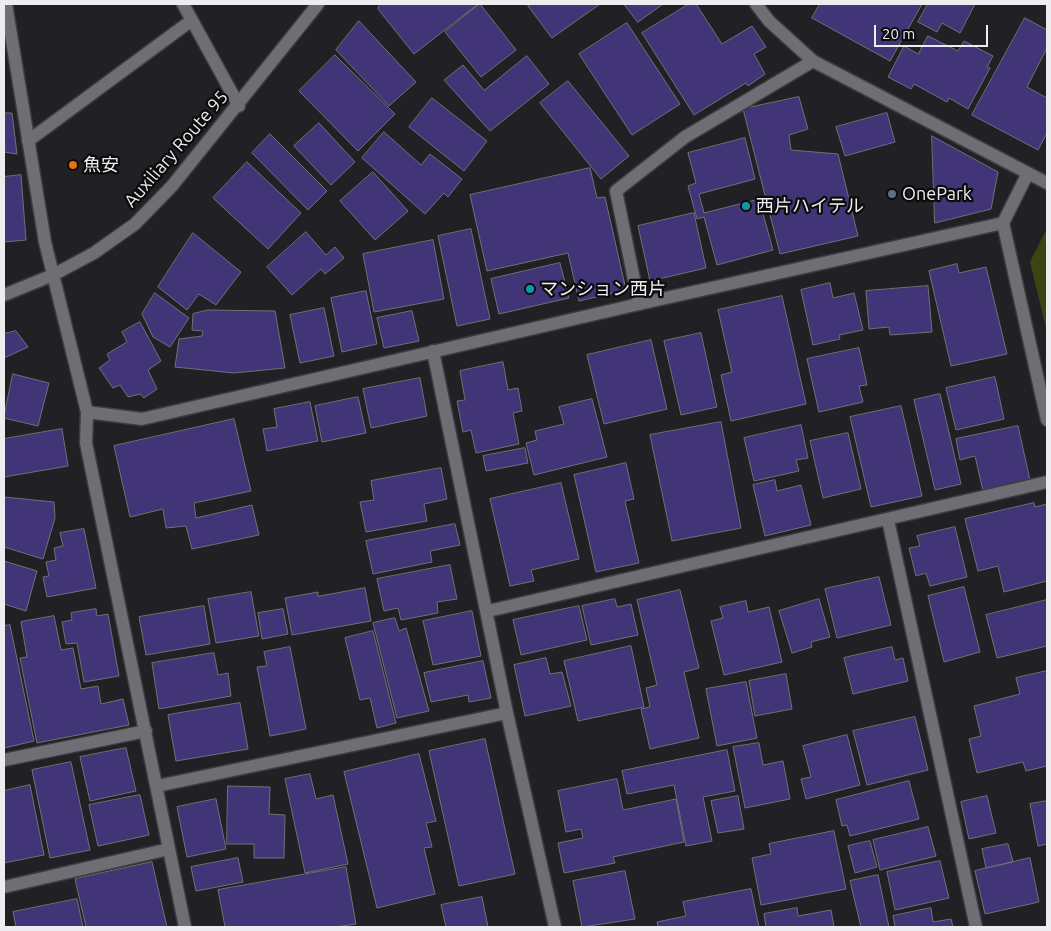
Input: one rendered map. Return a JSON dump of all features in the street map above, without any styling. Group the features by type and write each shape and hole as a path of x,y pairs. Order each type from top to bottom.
{"street":[{"path":"6,4 28,141 53,276 87,412 86,443 185,927"},
{"path":"183,4 239,106"},
{"name":"Auxiliary Route 95","path":"4,295 53,276 94,253 135,224 172,186 239,106 318,4"},
{"path":"756,4 769,21 812,61 1047,183"},
{"path":"28,141 192,20"},
{"path":"639,304 616,191 685,137 812,61"},
{"path":"1028,173 1003,223 1047,420"},
{"path":"87,412 142,419 639,304 1003,223"},
{"path":"433,351 488,611 507,713 555,927"},
{"path":"488,611 1047,482"},
{"path":"888,520 976,927"},
{"path":"157,786 507,713"},
{"path":"4,760 146,731"},
{"path":"4,887 169,849"}],"green space":[{"path":"1045,232 1047,232 1047,332 1030,262"}],"building":[{"path":"380,4 478,4 414,54 378,9"},
{"path":"480,4 516,50 481,77 445,32"},
{"path":"531,4 600,4 552,38 528,6"},
{"path":"624,4 663,4 638,22"},
{"path":"689,4 696,4 722,44 752,26 766,47 754,54 765,74 748,86 746,83 694,115 642,33"},
{"path":"820,4 922,4 890,61 812,18"},
{"path":"928,4 975,4 960,33 942,23 937,32 918,22"},
{"path":"1025,18 1047,30 1047,48 1027,87 1047,98 1047,133 1038,150 972,115"},
{"path":"359,21 416,82 389,106 336,50"},
{"path":"627,23 680,104 632,135 579,54"},
{"path":"928,36 958,51 964,41 993,56 987,67 990,68 968,109 949,98 947,102 914,84 911,89 888,77 904,46 918,54"},
{"path":"335,55 395,114 358,151 299,91"},
{"path":"527,56 549,84 490,131 444,80 463,65 484,90"},
{"path":"568,81 629,156 601,179 540,103"},
{"path":"799,97 808,129 789,135 791,150 838,154 858,236 780,254 743,109"},
{"path":"432,98 487,141 464,171 409,127"},
{"path":"4,113 12,113 17,154 4,152"},
{"path":"887,113 895,142 845,156 836,127"},
{"path":"319,123 355,162 331,185 294,146"},
{"path":"384,132 421,165 430,154 462,179 448,197 444,193 425,214 362,158"},
{"path":"270,134 327,191 308,210 252,153"},
{"path":"932,136 998,172 991,209 935,223"},
{"name":"西片ハイテル","path":"745,138 755,179 699,194 704,213 759,199 773,250 717,265 704,217 697,219 688,186 696,183 688,153"},
{"path":"247,162 301,213 268,249 213,198"},
{"path":"590,168 597,198 605,197 626,290 579,301 568,253 487,271 470,195"},
{"path":"373,172 408,211 375,240 340,201"},
{"path":"21,175 26,240 4,242 4,177"},
{"path":"694,213 706,268 650,281 638,226"},
{"path":"471,229 490,319 457,326 438,236"},
{"path":"306,232 326,255 335,247 344,258 325,274 321,269 292,295 267,267"},
{"path":"193,233 241,272 216,305 199,294 187,310 158,287"},
{"path":"433,240 444,299 374,312 363,254"},
{"name":"マンション西片","path":"560,263 569,298 499,314 491,279"},
{"path":"957,264 959,273 986,267 1007,354 951,366 929,271"},
{"path":"830,283 833,298 854,293 863,330 839,335 840,339 813,345 801,290"},
{"path":"928,286 932,332 890,335 889,327 869,329 866,291"},
{"path":"366,291 377,344 342,352 331,298"},
{"path":"155,293 189,318 170,347 153,337 142,314"},
{"path":"782,296 806,404 731,421 721,375 732,372 718,310"},
{"path":"324,308 334,356 300,363 290,315"},
{"path":"208,310 275,311 285,368 234,373 175,367 179,339 202,336 203,331 192,330 193,314"},
{"path":"412,311 419,341 384,348 377,318"},
{"path":"140,322 161,361 148,370 157,389 144,398 140,394 128,397 120,385 113,388 99,368 110,360 107,354 127,342 122,332"},
{"path":"16,331 28,347 4,358 4,334"},
{"path":"701,333 717,407 681,415 664,341"},
{"path":"651,340 667,409 604,424 587,355"},
{"path":"859,348 867,385 859,386 863,402 819,412 807,359"},
{"path":"503,362 508,390 518,388 522,411 513,413 519,444 476,453 471,430 463,432 457,401 465,400 460,371"},
{"path":"13,374 49,383 38,426 4,418"},
{"path":"995,377 1004,419 956,430 946,388"},
{"path":"420,378 427,416 371,428 363,389"},
{"path":"940,394 961,484 935,490 914,400"},
{"path":"358,397 366,433 322,442 315,406"},
{"path":"592,399 607,457 534,475 526,443 537,440 535,431 564,424 559,407"},
{"path":"310,402 318,441 267,451 263,429 277,427 274,409"},
{"path":"901,406 922,496 871,507 850,417"},
{"path":"234,419 251,491 194,503 196,518 252,505 259,535 192,549 186,526 166,528 163,509 130,517 114,446"},
{"path":"721,422 741,528 672,541 650,435"},
{"path":"801,425 808,458 796,460 799,471 754,481 744,438"},
{"path":"1018,426 1030,480 983,491 975,456 960,460 956,439"},
{"path":"62,429 68,466 4,477 4,439"},
{"path":"848,433 861,489 823,498 810,441"},
{"path":"525,448 528,463 486,471 483,456"},
{"path":"626,463 634,499 625,501 639,563 596,572 574,475"},
{"path":"441,468 447,499 424,504 427,521 366,532 360,502 374,500 371,481"},
{"path":"775,480 777,491 801,485 811,525 765,536 753,485"},
{"path":"561,483 579,559 531,570 534,581 510,586 490,499"},
{"path":"4,497 54,502 55,518 43,559 4,547"},
{"path":"1034,503 1035,507 1047,504 1047,581 1004,592 998,566 978,571 965,519"},
{"path":"455,524 460,545 430,551 432,562 373,574 366,541"},
{"path":"955,527 967,577 930,586 926,573 916,576 909,548 920,546 917,536"},
{"path":"84,529 96,588 47,597 43,577 49,576 46,562 56,560 54,548 63,546 60,533"},
{"path":"4,561 37,571 26,611 4,604"},
{"path":"450,565 457,599 437,602 438,613 401,620 398,608 384,611 377,579"},
{"path":"879,577 891,625 837,638 825,589"},
{"path":"964,587 980,652 944,662 928,596"},
{"path":"365,588 371,621 292,635 285,598 318,592 318,596"},
{"path":"680,590 699,668 684,672 699,738 650,749 641,709 650,707 646,688 657,685 637,600"},
{"path":"251,592 259,636 216,643 208,599"},
{"path":"615,599 617,607 631,604 638,635 591,645 582,606"},
{"path":"819,599 830,637 811,642 812,647 792,653 779,611"},
{"path":"1047,600 1047,646 997,658 986,615"},
{"path":"746,601 748,612 769,607 782,662 724,675 711,621 723,618 720,607"},
{"path":"204,606 210,644 146,655 139,617"},
{"path":"579,606 587,640 521,655 513,620"},
{"path":"96,609 97,616 108,614 119,676 84,682 77,643 66,644 62,622 72,620 71,613"},
{"path":"283,609 288,634 262,639 258,613"},
{"path":"472,611 481,656 433,665 423,621"},
{"path":"54,616 61,650 73,648 81,689 98,686 101,704 123,699 129,725 37,743 20,658 27,657 21,622"},
{"path":"395,618 399,631 406,628 429,711 397,718 373,623"},
{"path":"10,625 34,741 4,748 4,626"},
{"path":"373,631 396,723 377,728 370,698 360,700 345,638"},
{"path":"631,646 644,707 578,721 564,661"},
{"path":"290,647 306,729 270,736 257,667 267,666 264,652"},
{"path":"892,647 895,660 903,658 908,681 853,694 844,658"},
{"path":"214,653 218,675 228,673 231,696 159,709 152,663"},
{"path":"546,658 550,674 562,672 571,706 525,716 514,665"},
{"path":"483,661 491,698 469,702 468,695 431,702 424,673"},
{"path":"1047,671 1047,766 1026,771 1023,762 977,773 969,739 981,736 974,706 1020,694 1016,678"},
{"path":"786,674 792,709 755,716 749,681"},
{"path":"746,682 757,738 717,746 706,689"},
{"path":"240,703 248,749 176,761 168,715"},
{"path":"915,717 928,770 867,785 853,731"},
{"path":"847,735 860,785 806,799 801,779 811,777 803,746"},
{"path":"485,739 515,874 459,886 429,751"},
{"path":"759,743 763,765 783,761 790,799 745,808 733,747"},
{"path":"126,748 136,791 90,801 80,757"},
{"path":"727,750 735,791 703,797 712,841 686,846 674,785 627,794 622,771"},
{"path":"419,754 436,821 426,823 432,847 424,848 435,894 377,908 344,772"},
{"path":"71,762 90,850 50,858 32,770"},
{"path":"310,774 316,799 333,795 348,864 305,873 285,779"},
{"path":"617,779 623,810 676,799 684,842 613,857 615,863 564,873 558,843 583,838 581,829 566,832 558,791"},
{"path":"909,781 919,819 850,836 847,825 842,826 836,800"},
{"path":"30,785 44,855 4,863 4,791"},
{"path":"228,786 270,787 269,814 285,815 284,858 254,858 254,844 227,844"},
{"path":"140,795 149,835 98,846 89,805"},
{"path":"738,796 744,829 718,833 711,801"},
{"path":"987,796 996,833 969,839 961,802"},
{"path":"216,799 226,849 187,857 177,807"},
{"path":"1047,801 1047,844 1038,846 1030,804"},
{"path":"928,827 936,856 880,870 873,840"},
{"path":"834,831 846,889 761,905 752,858 771,854 769,844"},
{"path":"870,841 877,867 855,873 848,846"},
{"path":"1008,844 1013,862 986,868 982,849"},
{"path":"238,858 243,882 196,891 191,867"},
{"path":"1030,858 1039,902 985,914 975,871"},
{"path":"940,861 949,898 895,910 887,872"},
{"path":"152,862 167,927 86,927 75,879"},
{"path":"346,867 356,924 336,927 225,927 218,890"},
{"path":"625,871 635,919 582,927 573,881"},
{"path":"878,875 889,927 861,927 850,881"},
{"path":"751,889 759,927 658,927 657,922 686,916 683,902"},
{"path":"482,897 488,927 446,927 441,905"},
{"path":"77,899 83,927 16,927 13,912"},
{"path":"797,908 798,916 831,910 834,927 766,927 764,914"},
{"path":"931,908 933,922 951,919 953,927 895,927 893,916"}],"place":[{"name":"魚安","path":"73,165"},
{"name":"OnePark","path":"892,194"},
{"name":"西片ハイテル","path":"746,206"},
{"name":"マンション西片","path":"530,289"}]}
